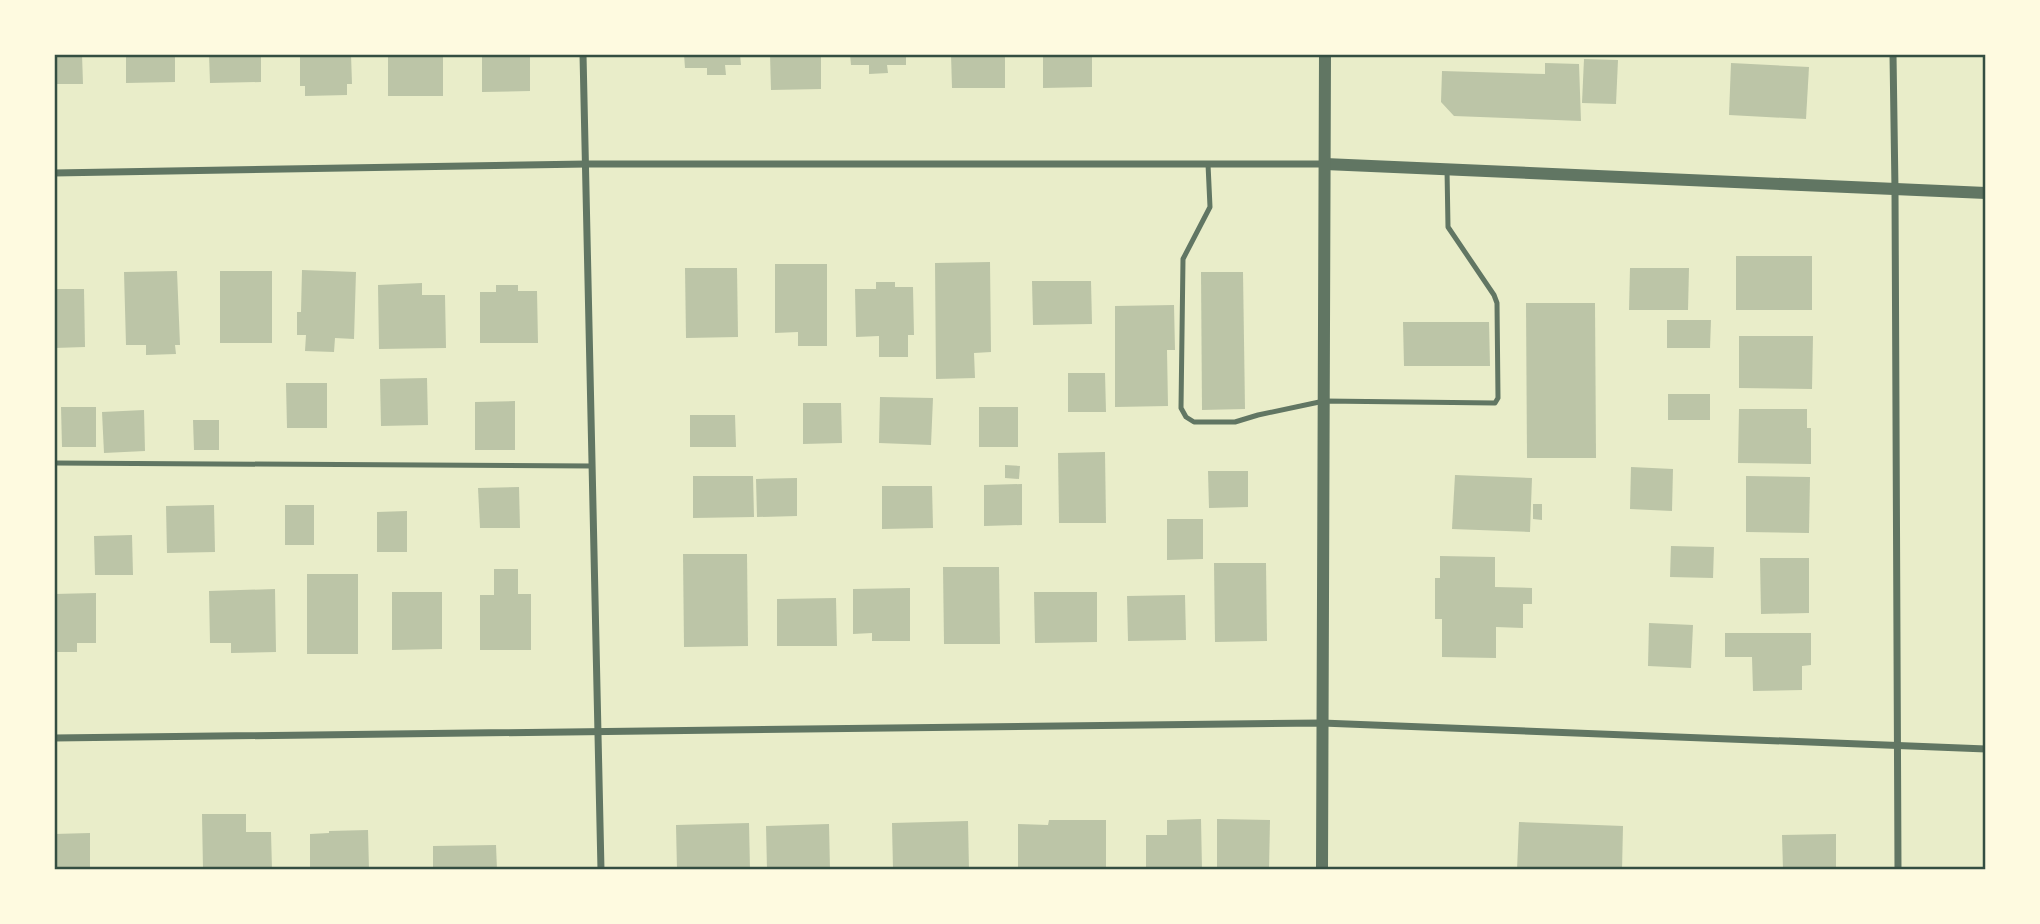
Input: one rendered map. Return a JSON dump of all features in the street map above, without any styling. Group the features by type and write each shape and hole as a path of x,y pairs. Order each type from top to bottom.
{"street":[{"path":"583,54 601,870"},
{"path":"1322,870 1325,54"},
{"path":"1893,54 1898,870"},
{"path":"54,173 587,163 1325,163 1986,193"},
{"path":"54,738 1322,723 1986,749"}],"lane":[{"path":"1208,163 1210,207 1183,259 1181,408 1186,417 1194,422 1235,422 1324,401 1495,403 1498,398 1497,303 1448,228 1447,169"},
{"path":"54,463 592,466"}],"building":[{"path":"54,54 82,54 83,84 54,84"},
{"path":"126,54 175,54 175,82 126,83"},
{"path":"209,54 261,54 261,82 210,83"},
{"path":"300,54 351,54 352,84 347,84 347,95 305,96 305,86 300,86"},
{"path":"388,54 443,54 443,96 388,96"},
{"path":"482,54 530,54 530,91 482,92"},
{"path":"684,54 740,54 741,65 725,65 726,75 707,75 707,68 685,68"},
{"path":"770,54 821,54 821,89 771,90"},
{"path":"850,54 906,54 906,65 887,65 888,73 869,74 869,65 851,65"},
{"path":"951,54 1005,54 1005,88 952,88"},
{"path":"1043,54 1092,54 1092,87 1043,88"},
{"path":"1584,59 1618,60 1616,104 1582,103"},
{"path":"1545,63 1579,64 1581,121 1454,116 1441,102 1442,71 1545,74"},
{"path":"1731,63 1809,67 1806,119 1729,115"},
{"path":"1736,256 1812,256 1812,310 1736,310"},
{"path":"990,262 991,352 974,353 975,378 936,379 935,263"},
{"path":"775,264 827,264 827,346 798,346 798,332 775,333"},
{"path":"685,268 737,268 738,337 686,338"},
{"path":"1630,268 1689,268 1688,310 1629,310"},
{"path":"302,270 356,272 354,339 335,338 334,352 305,351 306,335 297,335 297,312 301,312"},
{"path":"177,271 180,345 175,345 176,354 146,355 146,345 126,345 124,272"},
{"path":"220,271 272,271 272,343 220,343"},
{"path":"1201,272 1243,272 1245,409 1202,410"},
{"path":"1032,281 1091,281 1092,324 1033,325"},
{"path":"876,282 895,282 895,287 913,287 914,335 908,335 908,357 879,357 879,336 856,337 855,289 876,289"},
{"path":"422,283 422,295 445,295 446,348 379,349 378,285"},
{"path":"496,285 518,285 518,291 537,291 538,343 480,343 480,292 496,292"},
{"path":"54,289 84,289 85,347 54,348"},
{"path":"1526,303 1595,303 1596,458 1527,458"},
{"path":"1174,305 1175,350 1167,350 1168,406 1115,407 1115,306"},
{"path":"1667,320 1711,320 1710,348 1667,348"},
{"path":"1403,322 1489,322 1490,366 1404,366"},
{"path":"1739,336 1813,336 1812,389 1739,388"},
{"path":"1068,373 1105,373 1106,412 1068,412"},
{"path":"427,378 428,425 381,426 380,379"},
{"path":"286,383 327,383 327,428 287,428"},
{"path":"1668,394 1710,394 1710,420 1668,420"},
{"path":"880,397 933,398 931,445 879,443"},
{"path":"515,401 515,450 475,450 475,402"},
{"path":"803,403 841,403 842,443 803,444"},
{"path":"61,407 96,407 96,447 62,447"},
{"path":"979,407 1018,407 1018,447 979,447"},
{"path":"1739,409 1807,409 1807,428 1811,428 1811,464 1738,463"},
{"path":"144,410 145,451 104,453 102,412"},
{"path":"690,415 735,415 736,447 690,447"},
{"path":"193,420 219,420 219,450 194,450"},
{"path":"1105,452 1106,523 1059,523 1058,453"},
{"path":"1005,465 1020,466 1019,479 1005,478"},
{"path":"1631,467 1673,469 1672,511 1630,509"},
{"path":"1208,471 1248,471 1248,507 1209,508"},
{"path":"1455,475 1532,478 1530,532 1452,529"},
{"path":"693,476 753,476 754,517 693,518"},
{"path":"1746,476 1810,477 1809,533 1746,532"},
{"path":"797,478 797,516 757,517 756,479"},
{"path":"1022,484 1022,525 984,526 984,485"},
{"path":"882,486 932,486 933,528 882,529"},
{"path":"519,487 520,528 480,528 478,488"},
{"path":"1533,504 1542,504 1542,520 1533,519"},
{"path":"214,505 215,552 167,553 166,506"},
{"path":"285,505 314,505 314,545 285,545"},
{"path":"407,511 407,552 377,552 377,512"},
{"path":"1167,519 1203,519 1203,559 1167,560"},
{"path":"132,535 133,575 95,575 94,536"},
{"path":"1671,546 1714,547 1713,578 1670,577"},
{"path":"683,554 747,554 748,646 684,647"},
{"path":"1440,556 1495,557 1495,587 1532,588 1532,604 1523,604 1523,628 1496,627 1496,658 1442,657 1442,619 1435,619 1435,578 1440,578"},
{"path":"1760,558 1809,558 1809,613 1761,614"},
{"path":"1214,563 1266,563 1267,641 1215,642"},
{"path":"943,567 999,567 1000,644 944,644"},
{"path":"494,569 518,569 518,594 531,594 531,650 480,650 480,595 494,595"},
{"path":"307,574 358,574 358,654 307,654"},
{"path":"910,588 910,641 872,641 872,633 853,634 853,589"},
{"path":"275,589 276,652 231,653 231,643 210,643 209,591"},
{"path":"392,592 442,592 442,649 392,650"},
{"path":"1034,592 1097,592 1097,642 1035,643"},
{"path":"96,593 96,643 77,643 77,652 54,652 54,594"},
{"path":"1185,595 1186,640 1128,641 1127,596"},
{"path":"836,598 837,646 777,646 777,599"},
{"path":"1649,623 1693,625 1691,668 1648,666"},
{"path":"1725,633 1811,633 1811,665 1802,666 1802,690 1753,691 1752,657 1725,657"},
{"path":"202,814 246,814 246,832 271,832 272,870 203,870"},
{"path":"1201,819 1202,870 1146,870 1146,835 1167,835 1167,820"},
{"path":"1217,819 1270,820 1269,870 1217,870"},
{"path":"1049,820 1106,820 1106,870 1018,870 1018,824 1048,825"},
{"path":"968,821 969,870 893,870 892,823"},
{"path":"1519,822 1623,826 1622,870 1517,870"},
{"path":"749,823 750,870 677,870 676,825"},
{"path":"829,824 830,870 767,870 766,826"},
{"path":"368,830 369,870 310,870 310,834"},
{"path":"90,833 90,870 54,870 54,834"},
{"path":"1836,834 1836,870 1783,870 1782,835"},
{"path":"496,845 497,870 433,870 433,846"}]}
